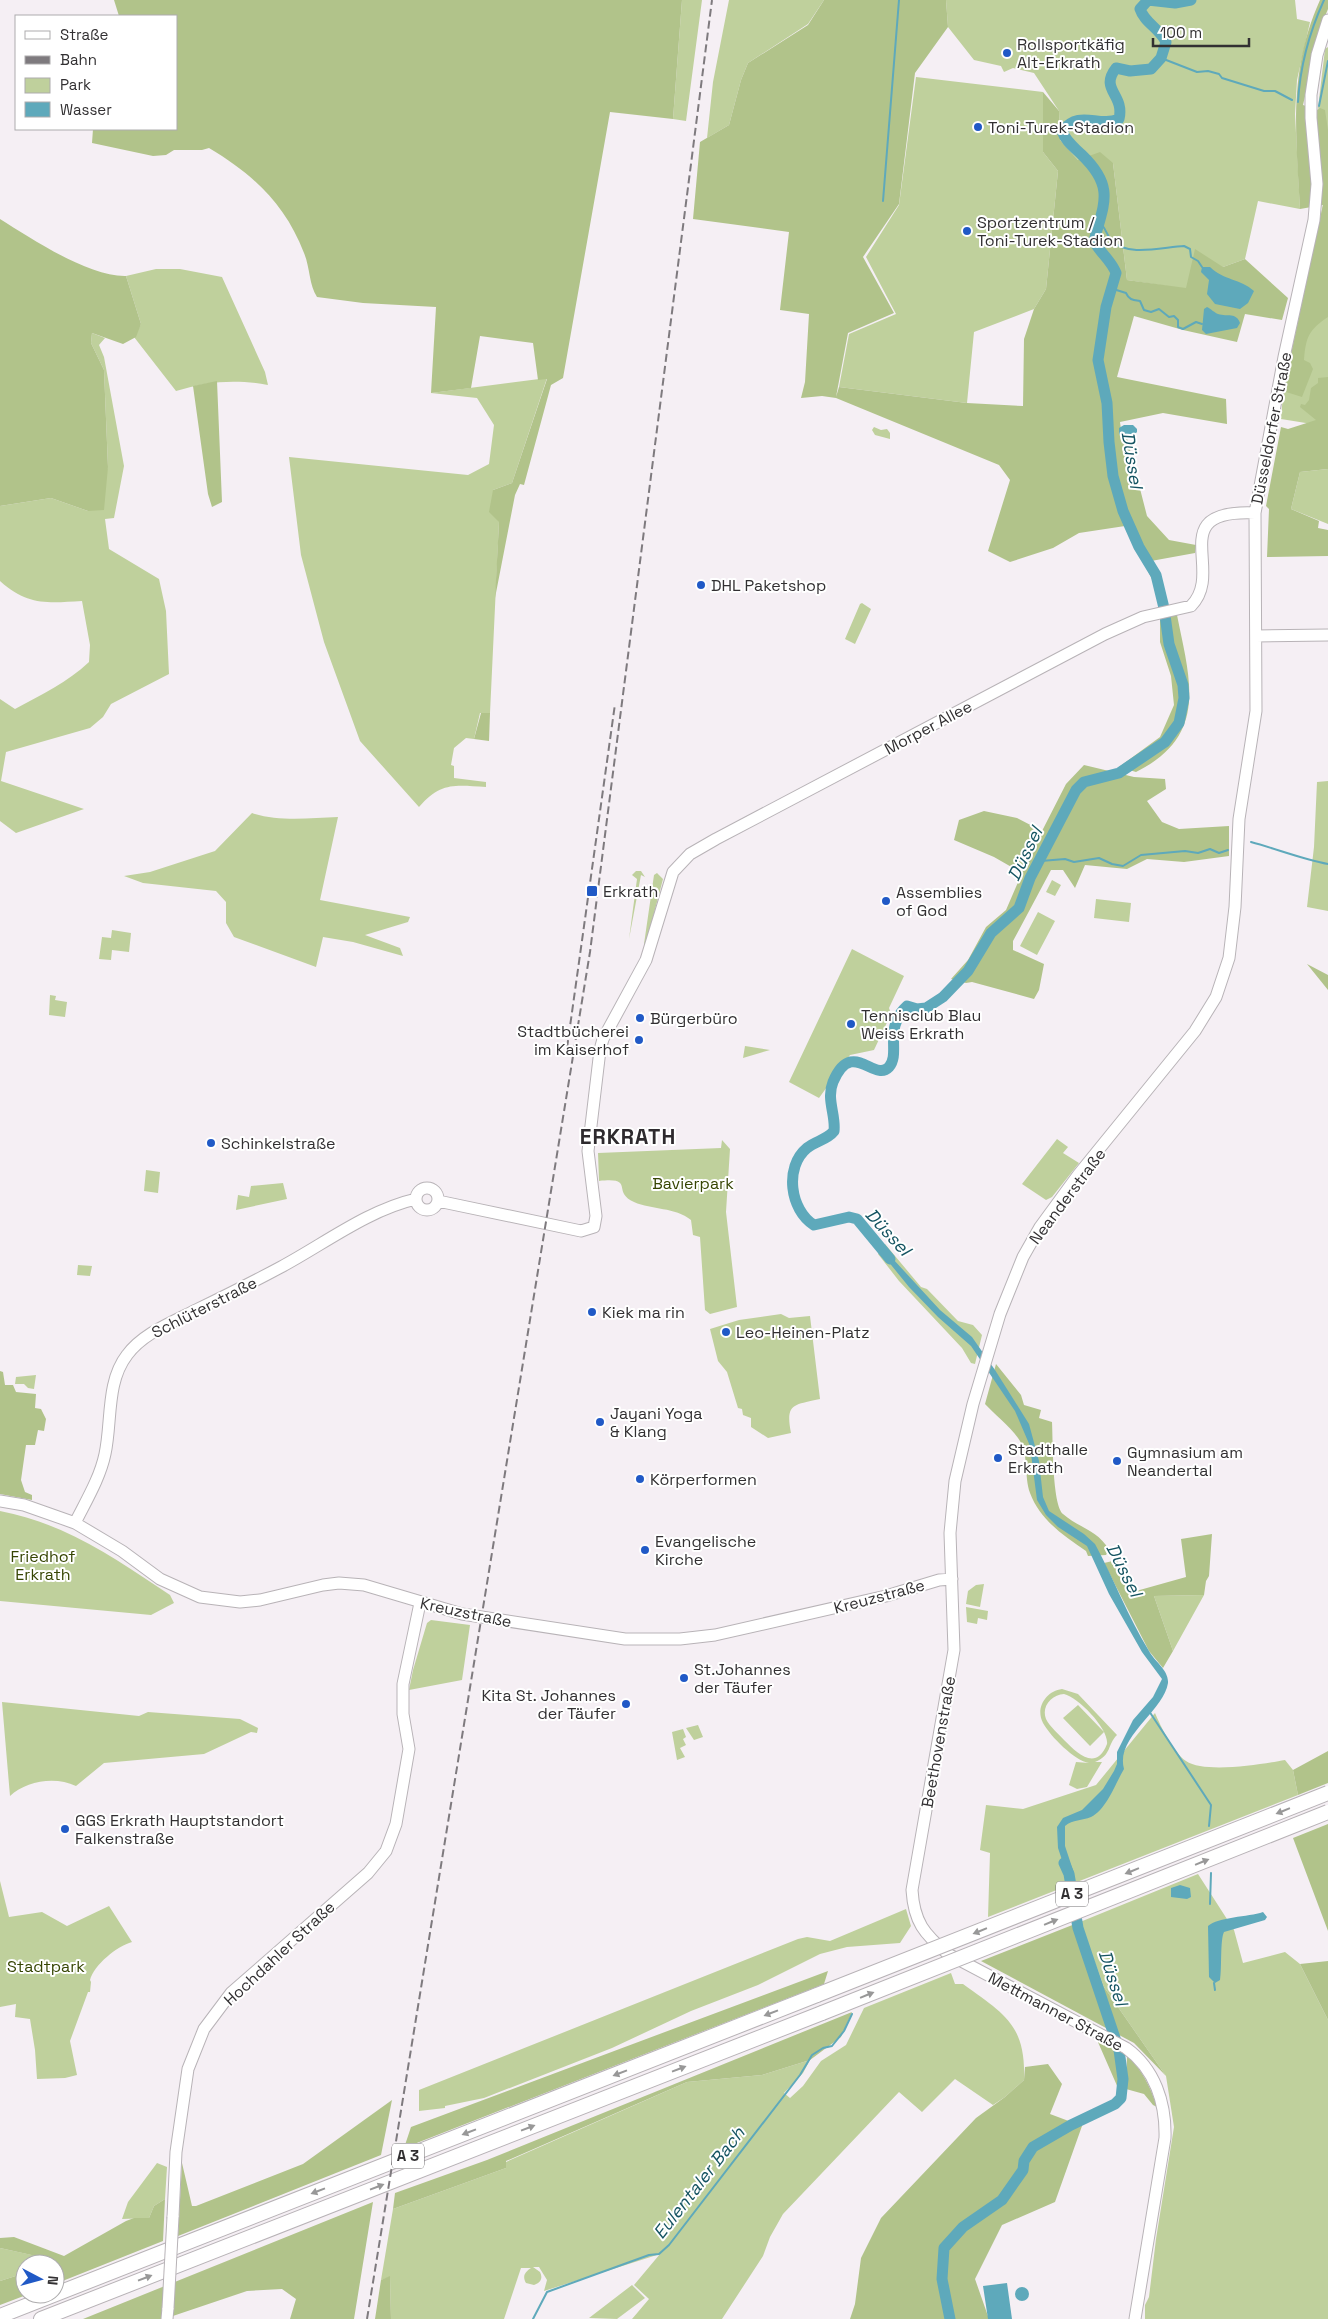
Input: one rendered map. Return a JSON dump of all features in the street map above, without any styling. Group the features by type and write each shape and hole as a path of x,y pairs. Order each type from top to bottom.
{"highway":[{"name":"A 3","path":"0,2316 1328,1793"},
{"name":"A 3","path":"41,2319 822,2013 1328,1812"}],"main road":[{"name":"Düsseldorfer Straße","path":"1238,840 1239,818 1256,711 1255,513 1284,357 1314,220 1317,184 1311,118 1311,95 1317,55 1328,20"},
{"name":"Morper Allee","path":"438,1201 581,1231 594,1227 596,1216 588,1151 600,1050 603,1039 627,997 652,945 673,872 690,854 1105,634 1143,617 1190,606 1199,596 1202,578 1203,534 1209,522 1220,516 1255,513"},
{"path":"1256,636 1328,635"},
{"name":"Neanderstraße","path":"952,1579 950,1533 955,1481 989,1348 1023,1257 1040,1227 1078,1175 1172,1062 1201,1022 1216,997 1229,958 1232,941 1238,840"},
{"path":"428,1187 435,1190 438,1201 435,1207 428,1210 420,1207 416,1199 418,1192 428,1187"},
{"name":"Schlüterstraße","path":"75,1523 105,1455 114,1383 126,1355 134,1347 148,1335 304,1255 366,1219 388,1208 416,1199"},
{"name":"Kreuzstraße","path":"0,1501 24,1506 75,1523 122,1551 160,1579 200,1597 240,1602 260,1600 339,1583 372,1587 420,1603 462,1614 543,1628 646,1640 709,1636 863,1602 938,1580 952,1579"},
{"name":"Beethovenstraße","path":"913,1904 914,1874 954,1650 952,1579"},
{"name":"Hochdahler Straße","path":"167,2314 176,2152 188,2069 204,2029 231,1993 368,1873 378,1862 392,1839 409,1749 403,1714 404,1684 420,1603"},
{"name":"Mettmanner Straße","path":"913,1904 921,1928 926,1935 948,1954 1126,2048 1141,2062 1154,2080 1161,2096 1165,2126 1135,2319"}],"green space":[{"path":"114,0 682,0 673,119 610,112 563,378 551,385 524,485 520,484 515,495 495,598 499,522 489,512 493,490 512,483 547,379 538,380 533,343 480,336 471,388 431,393 436,307 363,303 317,297 312,287 304,253 277,205 254,180 209,148 202,150 174,150 166,155 153,156 92,143 93,130 178,130 178,15 119,15"},
{"path":"682,0 702,0 686,121 673,119"},
{"path":"729,0 824,0 808,24 748,63 741,80 729,125 707,138 713,82"},
{"path":"824,0 946,0 948,27 915,73 899,204 863,257 894,313 848,333 836,397 839,387 967,403 1023,406 1024,339 1034,309 1046,289 1058,171 1043,152 1043,92 1059,111 1060,140 1078,160 1100,152 1113,163 1127,280 1186,288 1195,249 1223,267 1245,259 1288,298 1282,320 1245,314 1237,342 1183,330 1134,316 1117,377 1226,399 1227,424 1163,413 1120,422 1122,437 1127,438 1147,516 1169,540 1196,545 1195,553 1151,561 1164,598 1158,599 1154,583 1125,526 1079,533 1053,548 1010,562 988,551 1010,480 999,465 836,398 822,396 801,398 805,382 809,314 780,310 789,232 693,219 700,142 729,125 741,80 748,63 808,25"},
{"path":"946,0 1295,0 1297,19 1310,22 1297,80 1295,114 1300,209 1258,201 1245,259 1223,267 1186,289 1127,280 1113,163 1078,160 1060,140 1059,111 1034,73 1013,68 1004,72 1001,66 974,60 948,27"},
{"path":"1320,0 1328,0 1328,9 1321,26 1303,105 1317,110 1320,108 1325,110 1328,130 1328,317 1313,330 1307,339 1304,360 1310,363 1313,369 1302,397 1283,391 1323,205 1300,209 1296,103 1303,52"},
{"path":"1328,47 1328,164 1322,115 1318,108 1325,49"},
{"name":"Sportzentrum / Toni-Turek-Stadion","path":"916,77 1043,92 1043,152 1058,171 1046,289 1034,309 974,332 967,403 839,387 849,334 896,314 866,257 899,205"},
{"path":"1328,181 1328,444 1312,424 1281,419 1283,394"},
{"path":"0,219 78,264 111,275 126,276 141,324 136,337 123,344 92,333 91,343 104,370 108,467 104,510 88,511 51,498 0,506"},
{"path":"156,269 180,269 222,277 265,372 268,385 222,382 176,391 134,337 141,324 126,276"},
{"path":"92,333 105,338 99,345 104,357 124,466 114,518 105,519 109,549 159,579 166,611 169,674 111,704 103,717 90,728 6,752 1,781 84,809 16,833 0,821 0,699 15,709 54,688 89,662 90,645 82,601 48,602 29,599 10,589 0,581 0,506 51,498 88,511 108,467 104,370 91,343"},
{"path":"1328,377 1328,469 1300,472 1291,509 1319,521 1318,528 1328,530 1328,556 1267,557 1269,509 1266,506 1281,427 1288,429 1316,420 1300,407 1301,404 1305,405 1309,400 1311,388 1318,383 1318,378"},
{"path":"547,378 512,483 493,490 499,522 490,713 480,713 474,739 466,738 454,748 451,765 454,766 454,778 486,782 486,787 457,786 441,789 419,807 360,741 324,642 301,555 289,457 468,475 489,464 494,425 477,398 431,393"},
{"path":"217,381 222,502 212,507 208,494 193,386"},
{"path":"874,427 881,430 887,429 890,433 890,439 875,435 872,430"},
{"path":"1328,469 1328,524 1291,509 1300,472"},
{"path":"862,603 871,609 855,644 845,639"},
{"path":"1177,615 1189,684 1189,704 1184,724 1175,741 1159,758 1136,772 1119,767 1160,737 1174,705 1171,676 1160,642 1160,618"},
{"path":"481,713 490,713 489,741 474,739"},
{"path":"1084,765 1134,777 1165,779 1166,789 1147,801 1162,822 1179,829 1229,826 1229,856 1184,862 1147,859 1127,869 1085,865 1075,888 1063,870 1051,870 1013,941 1013,950 1044,964 1039,990 1034,999 972,982 966,983 951,979 968,960 986,927 1006,910 1022,873 994,857 954,840 959,820 984,811 1017,818 1042,831 1066,784"},
{"path":"1328,781 1328,911 1307,907 1314,847 1317,782"},
{"path":"252,813 273,818 306,819 338,817 320,900 410,917 408,922 365,935 400,948 403,956 353,942 323,937 316,967 234,937 226,923 226,902 216,891 143,883 124,876 150,872 215,851"},
{"path":"636,871 641,871 645,877 641,875 629,939 637,879 632,875"},
{"path":"657,873 663,879 646,944 644,944 654,875"},
{"path":"1052,880 1061,885 1055,896 1046,892"},
{"path":"1096,899 1131,903 1129,922 1094,918"},
{"path":"1038,912 1055,921 1037,955 1020,946"},
{"path":"112,930 131,933 129,952 112,950 111,960 99,959 102,937 111,938"},
{"name":"Tennisclub Blau Weiss Erkrath","path":"852,949 904,976 889,1008 891,1014 874,1050 850,1055 819,1098 789,1082"},
{"path":"1307,964 1328,975 1328,990"},
{"path":"50,995 56,996 55,1000 67,1002 65,1017 49,1015"},
{"path":"745,1046 770,1050 743,1058"},
{"path":"1057,1139 1068,1147 1063,1153 1079,1163 1052,1197 1046,1200 1022,1184"},
{"name":"Bavierpark","path":"722,1140 730,1149 726,1212 737,1307 710,1314 705,1310 700,1237 693,1235 691,1220 678,1213 634,1202 627,1198 622,1186 617,1181 599,1181 598,1153 721,1148"},
{"path":"146,1170 160,1172 158,1193 144,1191"},
{"path":"283,1183 287,1199 236,1210 238,1195 249,1197 251,1186"},
{"path":"885,1244 921,1287 927,1289 958,1321 973,1325 982,1335 975,1364 971,1363 962,1348 899,1281 878,1254"},
{"path":"78,1265 92,1266 90,1276 77,1275"},
{"path":"781,1314 789,1318 810,1316 820,1399 798,1404 794,1407 789,1416 791,1433 768,1438 751,1427 751,1418 743,1415 742,1409 738,1408 727,1372 718,1361 710,1329 739,1320"},
{"path":"996,1364 1021,1395 1024,1405 1041,1410 1039,1418 1052,1422 1055,1485 1059,1508 1069,1519 1105,1543 1109,1550 1106,1555 1088,1556 1086,1551 1046,1519 1034,1503 1028,1487 1023,1447 1017,1436 985,1404"},
{"path":"0,1371 3,1372 5,1385 13,1385 16,1392 36,1394 35,1408 41,1409 46,1419 44,1431 38,1430 35,1445 26,1445 21,1480 25,1492 32,1495 32,1500 0,1494"},
{"path":"36,1375 34,1389 28,1388 24,1384 15,1384 16,1377"},
{"name":"Friedhof Erkrath","path":"0,1511 44,1523 102,1551 170,1595 174,1603 151,1615 0,1601"},
{"path":"1212,1534 1209,1576 1206,1581 1204,1595 1154,1596 1173,1651 1163,1668 1149,1651 1104,1563 1117,1560 1129,1593 1186,1577 1181,1539"},
{"path":"984,1584 980,1607 966,1604 968,1591 976,1585"},
{"path":"1204,1595 1173,1651 1154,1596"},
{"path":"966,1607 988,1611 987,1620 978,1618 977,1624 967,1622"},
{"path":"431,1620 470,1625 462,1680 409,1690 427,1623"},
{"path":"1062,1689 1078,1694 1117,1735 1107,1753 1095,1762 1102,1762 1087,1787 1077,1789 1069,1785 1076,1762 1089,1763 1077,1758 1063,1747 1046,1728 1041,1717 1041,1706 1047,1697 1056,1690","holes":["1064,1694 1085,1708 1103,1730 1107,1744 1103,1752 1097,1757 1086,1757 1080,1754 1064,1740 1046,1719 1046,1706 1055,1696"]},
{"path":"2,1702 139,1716 148,1712 240,1719 258,1728 257,1733 251,1732 204,1754 104,1763 76,1786 59,1781 41,1782 24,1787 10,1796"},
{"path":"1078,1705 1104,1732 1090,1746 1063,1718"},
{"path":"1155,1713 1172,1746 1186,1761 1206,1767 1234,1767 1285,1760 1293,1770 1298,1795 988,1917 990,1853 980,1850 986,1805 1023,1809 1096,1785"},
{"path":"698,1725 703,1737 694,1740 686,1728"},
{"path":"683,1729 686,1737 683,1739 686,1745 680,1748 685,1757 677,1760 672,1732"},
{"path":"1328,1751 1328,1783 1298,1795 1293,1770"},
{"path":"1328,1824 1328,1931 1293,1838"},
{"path":"1198,1874 1234,1930 1243,1963 1285,1952 1300,1964 1328,2020 1328,2319 1145,2319 1145,2305 1149,2297 1156,2239 1174,2127 1166,2076 1104,1987 1080,1922"},
{"name":"Stadtpark","path":"0,1881 9,1917 42,1912 67,1926 109,1906 132,1942 107,1957 92,1974 90,1992 88,1992 70,2041 77,2075 65,2078 37,2079 30,2019 15,2017 16,2004 0,2007"},
{"path":"906,1909 911,1926 900,1943 847,1947 820,1954 758,1985 691,2011 612,2048 484,2098 445,2106 445,2108 419,2111 419,2090 798,1939 807,1937 830,1941"},
{"path":"1080,1922 1104,1987 1166,2076 1134,2043 981,1961"},
{"path":"1328,1961 1328,2020 1300,1964"},
{"path":"828,1971 824,1984 404,2148 411,2127"},
{"path":"951,1973 955,1984 963,1984 1010,2022 1021,2046 1024,2061 1024,2080 993,2105 955,2079 922,2112 899,2092 783,2214 770,2237 763,2256 722,2319 632,2319 649,2299 634,2285 660,2254 544,2291 547,2280 539,2267 533,2267 540,2272 541,2276 540,2282 534,2285 526,2283 524,2278 531,2268 521,2268 504,2319 391,2319 390,2277 381,2280 393,2209 506,2168 506,2162 687,2082 762,2075 810,2060 803,2073 784,2093 790,2098 803,2086 821,2061 846,2045 864,2008"},
{"path":"852,2012 841,2037 810,2060 762,2075 687,2082 506,2161 506,2168 393,2209 395,2193 487,2160"},
{"path":"1094,2033 1114,2045 1120,2083 1118,2088"},
{"path":"1127,2056 1145,2079 1157,2107 1144,2094 1126,2089"},
{"path":"1048,2064 1062,2084 1050,2114 1082,2126 1055,2202 1002,2225 975,2279 989,2319 850,2319 855,2304 861,2258 881,2218 976,2118 1005,2097 1024,2080 1025,2067"},
{"path":"392,2100 381,2155 178,2236 182,2163 192,2206 196,2206 303,2164"},
{"path":"157,2163 167,2167 165,2199 154,2206 149,2218 122,2219 128,2202"},
{"path":"165,2199 163,2241 65,2280 65,2255 126,2221 134,2218 149,2218 154,2206"},
{"path":"373,2202 354,2319 290,2319 296,2299 282,2289 247,2291 164,2319 83,2319"},
{"path":"14,2237 59,2254 27,2254 0,2248 0,2238"},
{"path":"0,2248 28,2254 15,2254 15,2276 0,2281"},
{"path":"15,2276 15,2299 0,2305 0,2281"},
{"path":"390,2276 391,2319 375,2319 381,2280"},
{"path":"632,2285 645,2298 617,2319 589,2318"}],"water":[{"path":"1202,267 1210,267 1221,275 1249,287 1254,291 1248,303 1240,309 1215,304 1207,294 1209,280 1201,272"},
{"path":"1207,307 1218,314 1234,316 1240,323 1237,328 1206,334 1202,330 1204,309"},
{"path":"1124,425 1133,425 1137,429 1137,432 1131,438 1122,437 1119,434 1119,428"},
{"path":"882,1247 940,1310 972,1337 995,1370 1029,1424 1039,1461 1043,1497 1049,1511 1084,1534 1095,1544 1141,1638 1168,1678 1165,1693 1133,1735 1127,1746 1123,1757 1124,1769 1102,1808 1091,1817 1071,1822 1065,1826 1065,1846 1074,1873 1068,1878 1058,1848 1057,1827 1063,1818 1082,1810 1103,1789 1114,1771 1117,1764 1117,1752 1133,1720 1153,1697 1162,1679 1142,1652 1109,1594 1087,1546 1058,1527 1046,1515 1037,1500 1030,1446 1015,1411 971,1346 938,1317 909,1287 879,1250"},
{"path":"1180,1885 1190,1888 1191,1897 1187,1899 1171,1897 1171,1888"},
{"path":"1263,1912 1267,1917 1265,1920 1224,1932 1220,1980 1215,1983 1209,1977 1208,1926 1226,1919"},
{"path":"1007,2283 1012,2319 988,2319 983,2286"},
{"path":"1019,2287 1025,2287 1029,2294 1025,2301 1019,2301 1015,2297 1015,2291"}],"waterway":[{"path":"883,201 899,0"},
{"name":"Düssel","path":"890,1259 857,1219 849,1217 814,1225 806,1218 795,1199 793,1177 795,1166 800,1156 807,1148 834,1131 830,1095 833,1082 840,1069 848,1063 855,1062 877,1070 889,1067 894,1055 894,1031 900,1014 907,1006 917,1009 926,1008 943,997 968,971 991,933 1019,908 1030,878 1076,790 1084,782 1119,773 1165,742 1179,723 1184,698 1183,685 1169,644 1164,608 1156,575 1139,547 1123,511 1113,476 1107,403 1098,360 1106,307 1116,273 1094,241 1103,206 1103,186 1092,166 1068,141 1062,131 1076,121 1103,122 1119,119 1119,104 1111,87 1111,75 1116,68 1130,71 1151,69 1161,58 1166,42 1145,18 1140,9 1148,0 1175,3 1191,0"},
{"path":"1298,102 1306,50 1324,0"},
{"path":"1161,58 1197,72 1208,71 1219,74 1222,78 1264,91 1275,91 1292,100"},
{"path":"1319,106 1328,61"},
{"path":"1099,222 1110,239 1119,246 1136,250 1184,246 1190,249 1191,257 1198,261 1202,267"},
{"path":"1110,288 1126,293 1133,300 1140,301 1144,310 1151,312 1159,309 1169,317 1174,316 1178,320 1178,327 1183,329 1196,322 1202,324"},
{"path":"1251,842 1328,864"},
{"path":"1041,861 1065,859 1074,862 1099,858 1112,864 1123,866 1141,855 1185,851 1198,853 1210,849 1219,853 1228,850"},
{"path":"1149,1711 1211,1805 1209,1826"},
{"name":"Düssel","path":"950,2319 942,2279 944,2248 963,2227 1002,2200 1023,2170 1024,2161 1033,2147 1071,2125 1115,2104 1121,2098 1123,2079 1119,2050 1078,1928 1069,1874 1064,1863"},
{"path":"1210,1904 1211,1873"},
{"path":"1214,1983 1215,1990"},
{"name":"Eulentaler Bach","path":"533,2319 547,2292 649,2255 659,2254 669,2245 800,2075 812,2055 823,2048 832,2046 844,2031 852,2014"}],"railway":[{"path":"367,2319 590,952 712,0"},
{"path":"567,1048 615,704"}],"place":[{"name":"Rollsportkäfig Alt-Erkrath","path":"1007,53"},
{"name":"Toni-Turek-Stadion","path":"978,127"},
{"name":"Sportzentrum / Toni-Turek-Stadion","path":"967,231"},
{"name":"DHL Paketshop","path":"701,585"},
{"name":"Erkrath","path":"592,891"},
{"name":"Assemblies of God","path":"886,901"},
{"name":"Bürgerbüro","path":"640,1018"},
{"name":"Tennisclub Blau Weiss Erkrath","path":"851,1024"},
{"name":"Stadtbücherei im Kaiserhof","path":"639,1040"},
{"name":"Schinkelstraße","path":"211,1143"},
{"name":"Kiek ma rin","path":"592,1312"},
{"name":"Leo-Heinen-Platz","path":"726,1332"},
{"name":"Jayani Yoga & Klang","path":"600,1422"},
{"name":"Stadthalle Erkrath","path":"998,1458"},
{"name":"Gymnasium am Neandertal","path":"1117,1461"},
{"name":"Körperformen","path":"640,1479"},
{"name":"Evangelische Kirche","path":"645,1550"},
{"name":"St.Johannes der Täufer","path":"684,1678"},
{"name":"Kita St. Johannes der Täufer","path":"626,1704"},
{"name":"GGS Erkrath Hauptstandort Falkenstraße","path":"65,1829"}],"district":[{"name":"ERKRATH","path":"628,1137"}]}
